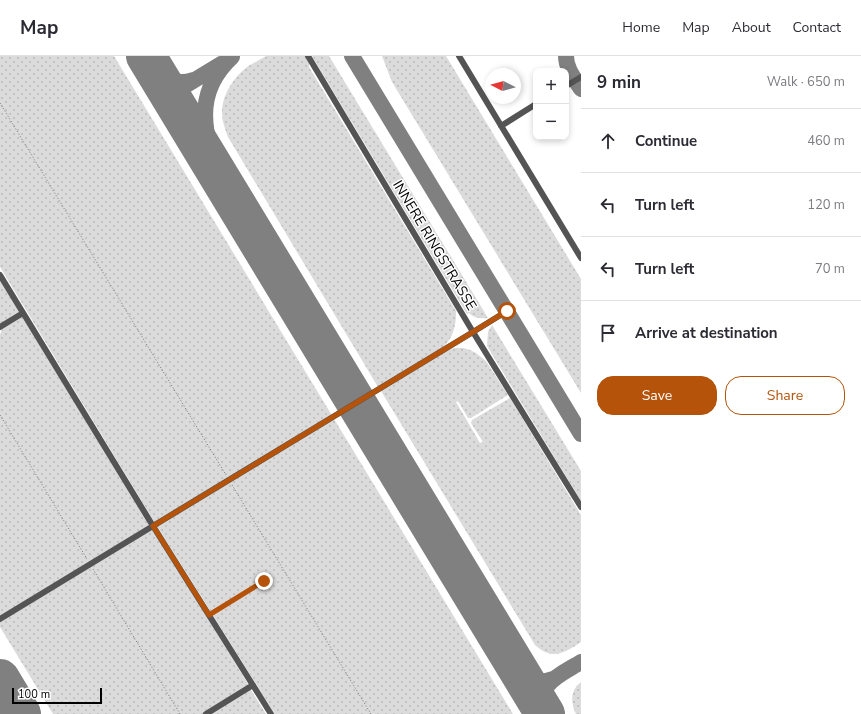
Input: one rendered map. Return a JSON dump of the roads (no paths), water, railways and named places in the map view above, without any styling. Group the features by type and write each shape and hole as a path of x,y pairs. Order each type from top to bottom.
{"lane":[{"name":"INNERE RINGSTRASSE","path":"308,56 473,332 581,507"},
{"path":"459,56 581,258"},
{"path":"569,84 581,77"},
{"path":"501,126 533,106"},
{"path":"0,275 153,526 271,714"},
{"path":"0,619 507,311"},
{"path":"0,327 23,313"},
{"path":"206,714 253,685"}]}
